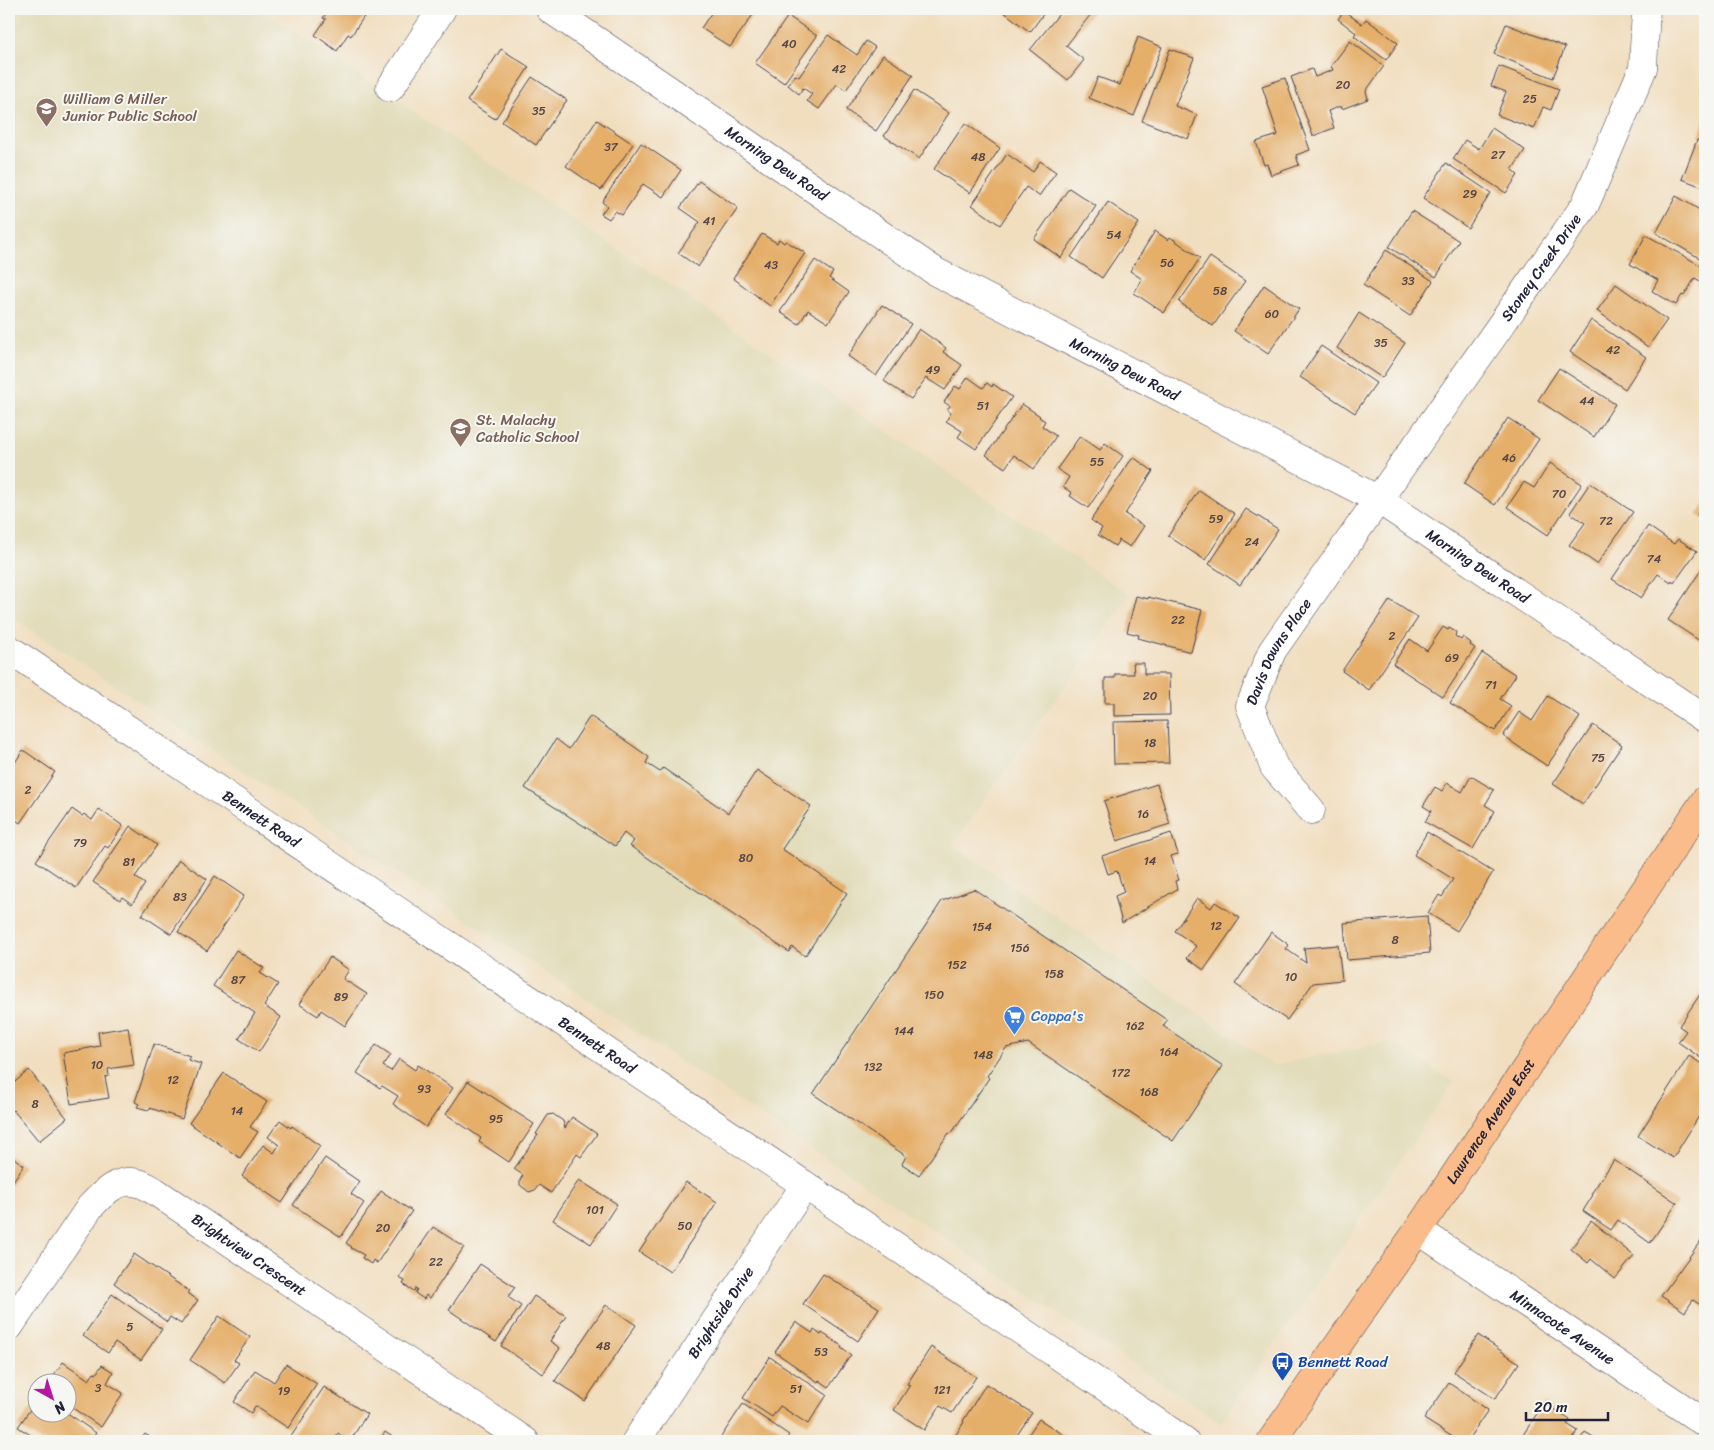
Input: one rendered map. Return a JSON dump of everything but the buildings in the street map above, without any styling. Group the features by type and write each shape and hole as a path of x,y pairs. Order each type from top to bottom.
{"main road":[{"name":"Lawrence Avenue East","path":"1272,1441 1418,1230 1705,800"}],"street":[{"path":"390,88 442,9"},
{"name":"Morning Dew Road","path":"550,9 936,272 1379,500 1705,719"},
{"name":"Stoney Creek Drive","path":"1379,500 1585,205 1643,68 1646,9"},
{"name":"Davis Downs Place","path":"1311,810 1274,767 1250,706 1272,652 1379,500"},
{"name":"Bennett Road","path":"11,655 1185,1441"},
{"name":"Brightview Crescent","path":"9,1327 90,1207 105,1192 122,1182 138,1183 156,1192 525,1441"},
{"name":"Brightside Drive","path":"636,1441 805,1185"},
{"name":"Minnacote Avenue","path":"1418,1230 1705,1423"}],"shaded area":[{"name":"St. Malachy Catholic School","path":"9,9 261,9 1130,595 952,845 1273,1065 1390,1042 1454,1082 1221,1423 9,615"}],"place":[{"name":"William G Miller Junior Public School","path":"47,127"},
{"name":"St. Malachy Catholic School","path":"460,448"},
{"name":"Coppa's","path":"1015,1035"},
{"name":"Bennett Road","path":"1282,1381"}]}
